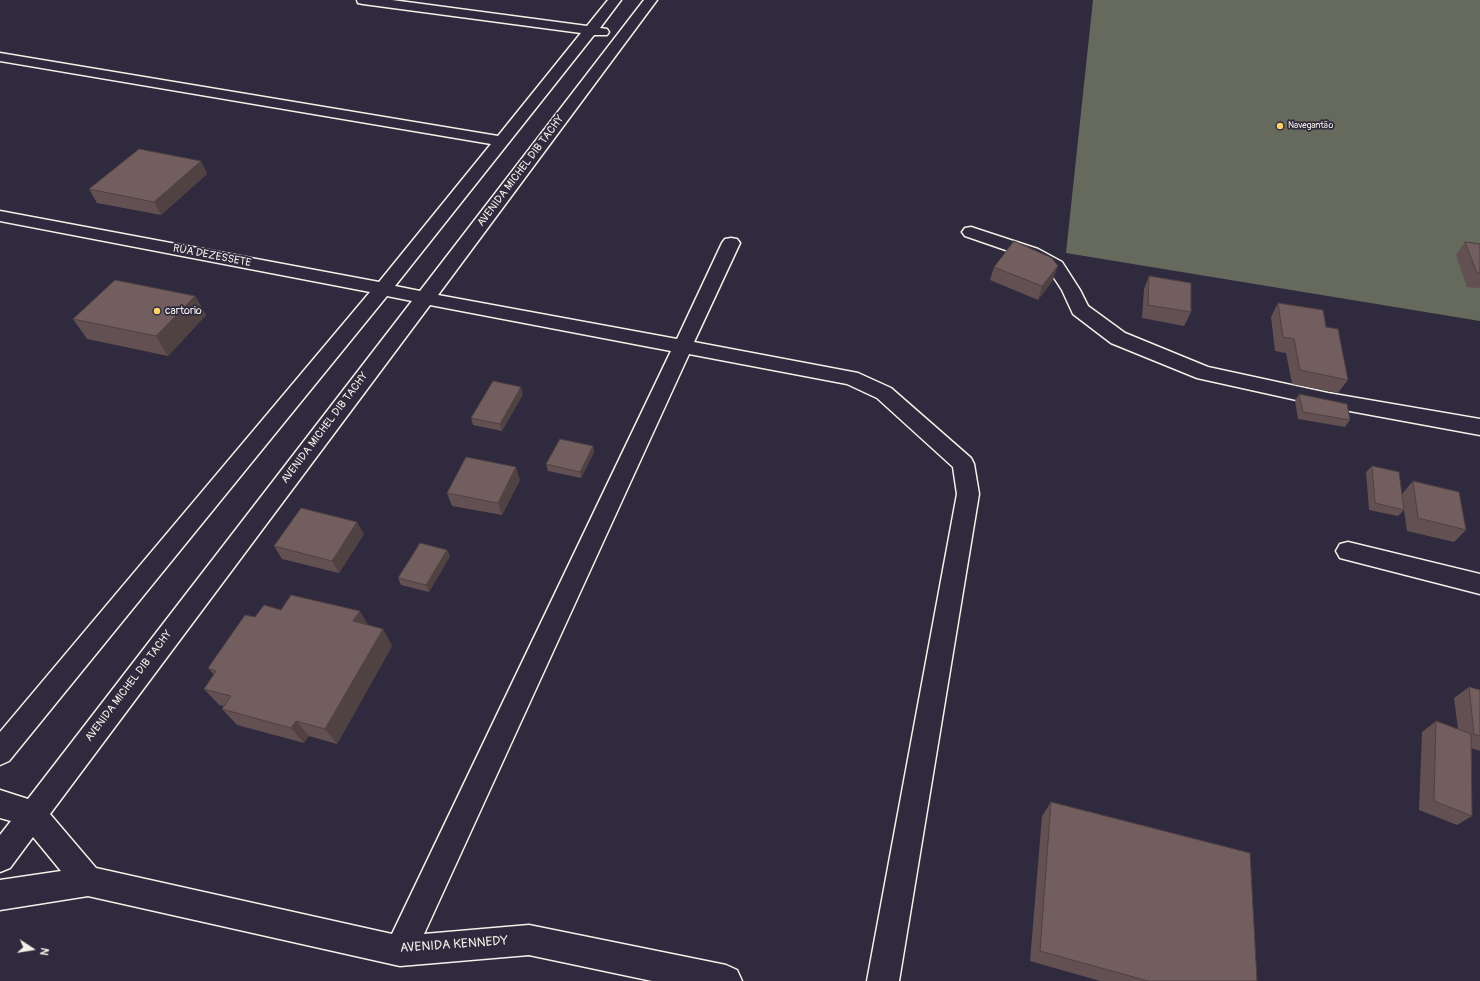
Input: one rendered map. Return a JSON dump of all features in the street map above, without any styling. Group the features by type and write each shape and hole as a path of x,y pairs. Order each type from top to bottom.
{"street":[{"path":"363,0 624,35"},
{"path":"0,752 383,289 615,0"},
{"name":"AVENIDA MICHEL DIB TACHY","path":"0,858 651,0"},
{"path":"0,57 500,142"},
{"name":"RUA DEZESSETE","path":"0,216 850,378 884,393 963,464 968,494 883,981"},
{"path":"971,232 1032,253 1056,266 1071,290 1080,310 1118,338 1204,373 1328,400 1480,427"},
{"path":"400,951 731,243"},
{"path":"1348,552 1480,584"},
{"path":"0,804 32,814 88,882"},
{"name":"AVENIDA KENNEDY","path":"0,895 88,882 400,951 529,940 726,981"}],"green space":[{"name":"Navegantão","path":"1093,0 1480,0 1480,321 1066,253"}],"building":[{"path":"139,149 201,161 154,202 89,189"},
{"path":"1014,241 1052,258 1058,266 1042,286 994,267"},
{"path":"1465,242 1480,244 1480,273 1477,273"},
{"path":"1149,276 1191,283 1191,312 1148,305"},
{"path":"115,280 195,296 156,336 73,319"},
{"path":"1278,303 1323,310 1326,327 1338,329 1348,380 1300,370 1294,339 1283,337"},
{"path":"493,381 521,387 500,424 471,418"},
{"path":"1299,394 1347,404 1350,420 1303,412"},
{"path":"560,439 593,446 580,472 546,464"},
{"path":"466,457 516,467 498,503 447,493"},
{"path":"1372,466 1399,472 1404,510 1375,503"},
{"path":"1413,481 1459,492 1466,530 1418,518"},
{"path":"301,508 357,522 332,561 274,546"},
{"path":"420,543 447,550 426,585 398,578"},
{"path":"291,595 360,611 353,621 383,629 325,729 296,721 291,728 222,709 231,696 204,689 216,671 208,668 245,615 255,617 264,605 281,610"},
{"path":"1469,687 1480,690 1480,736 1474,734"},
{"path":"1436,721 1471,734 1472,816 1434,801"},
{"path":"1051,802 1250,853 1257,981 1148,981 1040,951"}],"place":[{"name":"Navegantão","path":"1280,126"},
{"name":"cartorio","path":"157,311"}]}
